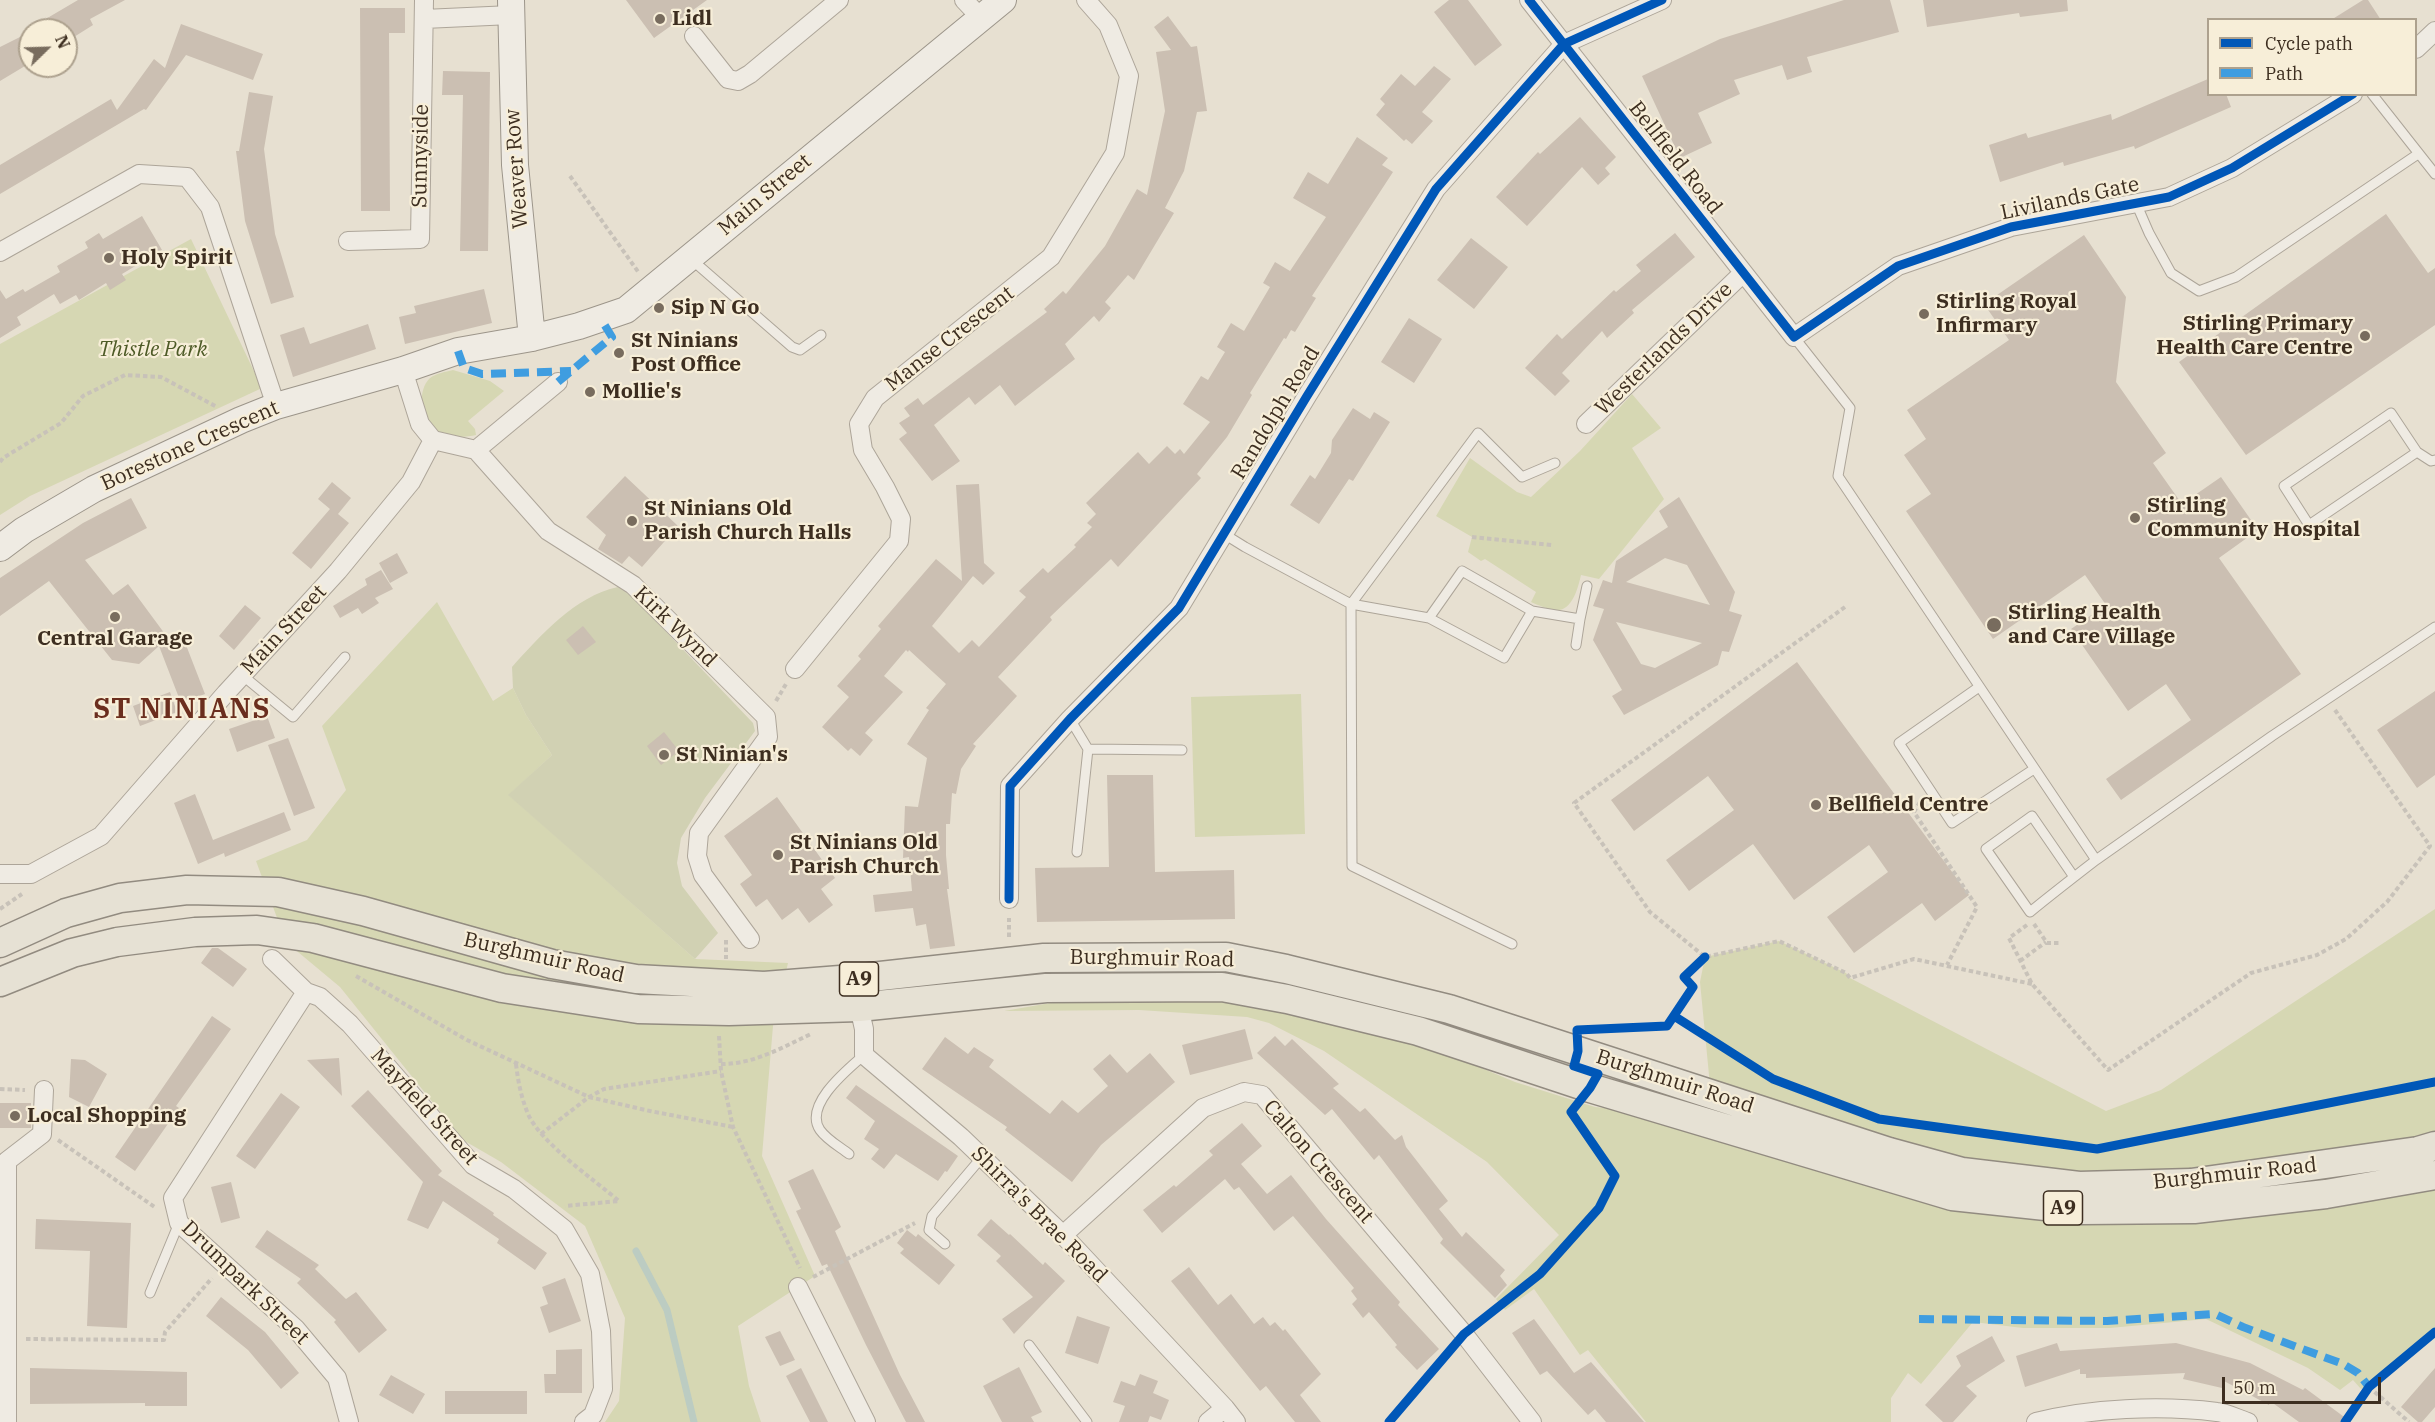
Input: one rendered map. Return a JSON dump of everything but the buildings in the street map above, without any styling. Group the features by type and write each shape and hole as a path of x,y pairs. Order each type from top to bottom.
{"main road":[{"name":"Main Street","path":"532,338 579,326 626,310 972,8 1003,0"},
{"name":"Weaver Row","path":"511,7 515,165 532,338"},
{"name":"Borestone Crescent","path":"0,548 24,530 94,489 276,406 403,370 458,351 532,338"},
{"name":"Burghmuir Road","path":"0,943 66,913 120,898 188,890 278,892 363,911 552,964 636,979 764,986 1056,958 1226,957 1286,969 1449,1009 1889,1152 1962,1172 2079,1186 2191,1183 2418,1151 2435,1146"},
{"name":"Burghmuir Road","path":"0,982 72,952 117,942 195,932 257,930 313,938 502,988 638,1009 729,1011 859,1007 1046,988 1140,986 1233,989 1287,999 1418,1031 1590,1089 1952,1197 2083,1210 2194,1209 2326,1194 2435,1175"}],"street":[{"name":"Sunnyside","path":"348,242 420,240 424,0"},
{"path":"694,36 728,79 738,81 750,74 839,0"},
{"name":"Manse Crescent","path":"795,669 899,541 901,519 863,450 859,424 875,399 1051,257 1115,153 1129,76 1107,25 1086,0"},
{"name":"Bellfield Road","path":"1529,0 1742,274 1794,337"},
{"name":"Randolph Road","path":"1009,899 1010,786 1070,719 1179,608 1436,189 1564,44 1662,0"},
{"path":"424,19 511,7"},
{"path":"2417,47 2435,31"},
{"name":"Livilands Gate","path":"1794,337 1898,266 2011,227 2169,197 2232,168 2350,96"},
{"path":"0,252 139,174 187,177 210,207 276,406"},
{"name":"Westerlands Drive","path":"1586,424 1742,274"},
{"path":"403,370 420,424 433,440 476,450 558,382"},
{"name":"Main Street","path":"0,874 31,874 101,836 242,675 338,571 411,482 433,440"},
{"name":"Kirk Wynd","path":"476,450 548,531 633,585 766,717"},
{"path":"750,939 703,875 697,856 699,833 768,737 766,717"},
{"name":"Mayfield Street","path":"272,958 306,992 320,997 350,1024 473,1165 514,1189 564,1229 590,1274 601,1330 603,1389 593,1415 584,1422"},
{"path":"853,979 864,1029 864,1055"},
{"name":"Drumpark Street","path":"306,992 173,1198 178,1223 296,1329 338,1378 349,1422"},
{"name":"Shirra's Brae Road","path":"864,1055 982,1157 1063,1235 1230,1415"},
{"path":"7,1422 7,1161 42,1134 44,1090"},
{"name":"Calton Crescent","path":"1063,1235 1203,1108 1244,1092 1262,1095 1464,1334 1532,1422"},
{"path":"803,1283 866,1422"},
{"path":"2036,1422 2080,1414 2151,1409 2219,1412 2248,1422"},
{"path":"1208,1422 1230,1415"}],"lane":[{"path":"2374,96 2435,174"},
{"path":"2136,203 2171,273 2199,291 2235,277 2418,154"},
{"path":"689,257 796,349 800,350 810,345 821,335"},
{"path":"1794,337 1850,408 1838,476 2096,860"},
{"path":"2417,452 2309,525 2284,486 2391,413 2417,452 2431,461 2435,460"},
{"path":"1512,944 1352,866 1351,604 1478,433 1522,477 1555,463"},
{"path":"1224,534 1351,604 1429,618 1504,658 1532,611"},
{"path":"1429,618 1462,571 1532,611 1580,619"},
{"path":"1576,645 1587,586"},
{"path":"2074,877 2032,816 1986,849 2030,912 2096,860 2272,736 2435,627"},
{"path":"242,675 293,717 345,657"},
{"path":"1980,687 1899,743 1928,788 1952,823 2034,769"},
{"path":"1070,719 1088,749 1077,852"},
{"path":"1088,749 1182,750"},
{"path":"849,1154 819,1129 817,1119 823,1098 837,1079 864,1055"},
{"path":"945,1244 929,1230 932,1216 982,1157"},
{"path":"150,1293 178,1223"},
{"path":"1029,1345 1087,1422"}],"path":[{"path":"570,176 650,290"},
{"path":"0,462 61,423 83,396 125,375 161,377 241,420"},
{"path":"1472,537 1552,545"},
{"path":"1845,607 1574,802 1650,912 1702,960 1779,941 1850,978 1914,959 2032,984"},
{"path":"766,717 795,669"},
{"path":"2046,942 2032,921 2009,938 2032,984 2108,1070 2251,973 2317,955 2346,939 2387,902 2430,846 2328,699"},
{"path":"1928,788 1914,812 1977,907 1947,965"},
{"path":"1009,899 1009,962"},
{"path":"2020,961 2046,942 2059,943"},
{"path":"349,971 378,991 466,1040 589,1097 650,1112 733,1127"},
{"path":"721,1064 739,1064 764,1057 818,1030"},
{"path":"719,1036 721,1071 733,1127 801,1270 803,1283 915,1223 922,1214"},
{"path":"516,1063 520,1092 529,1116 540,1134 619,1201 537,1208"},
{"path":"540,1134 589,1097 604,1089 721,1071"},
{"path":"0,1089 44,1090"},
{"path":"42,1129 178,1223"},
{"path":"7,1339 164,1340 165,1332 224,1264"},
{"path":"2363,1396 2368,1387 2377,1380"},
{"path":"2368,1387 2409,1422"}],"green space":[{"name":"Thistle Park","path":"191,239 262,388 30,496 0,515 0,344"},
{"path":"453,370 490,381 504,391 468,421 475,429 476,435 460,437 438,433 429,425 423,412 422,397 426,383 435,375"},
{"path":"1632,394 1661,428 1632,448 1664,499 1599,579 1581,575 1573,598 1565,608 1554,610 1531,602 1536,592 1485,559 1481,561 1468,552 1472,537 1436,516 1470,458 1517,492 1531,497 1580,451"},
{"path":"618,587 632,596 753,723 755,731 705,798 681,838 677,863 682,886 718,933 695,959 508,795 552,755 526,715 513,688 512,667 547,630 573,608 602,592"},
{"path":"437,602 493,701 513,688 526,715 552,755 509,795 695,959 788,963 773,1026 762,1156 815,1276 738,1326 749,1386 761,1422 605,1422 619,1401 625,1318 585,1226 501,1162 463,1140 340,987 286,942 256,861 307,840 346,790 322,726"},
{"path":"1301,694 1305,834 1195,837 1191,697"},
{"path":"2435,909 2435,1327 2375,1377 2370,1385 2361,1389 2353,1380 2340,1390 2308,1368 2206,1319 2110,1328 2023,1328 1973,1322 1921,1384 1908,1373 1891,1398 1891,1422 1646,1422 1588,1350 1580,1355 1534,1289 1505,1310 1496,1299 1559,1235 1487,1162 1324,1051 1269,1023 1247,1017 1139,1010 1004,1011 1056,1002 1166,995 1270,1005 1431,1047 1515,1082 1595,1107 1624,1110 1715,1137 1700,982 1705,957 1779,941 1846,973 1850,978 2106,1111 2161,1090"}],"waterway":[{"path":"636,1251 667,1310 694,1422"}],"marked path":[{"path":"558,382 612,337 601,319"},
{"path":"458,351 464,368 482,374 571,371"},
{"path":"1919,1319 2107,1321 2215,1314 2243,1327 2343,1364 2358,1373 2369,1387"}],"cycle path":[{"path":"1529,0 1794,337 1898,266 2011,227 2169,197 2232,168 2350,96"},
{"path":"1009,899 1010,786 1070,719 1179,608 1436,189 1564,44 1662,0"},
{"path":"1389,1422 1464,1334 1540,1274 1599,1208 1615,1176 1571,1112 1598,1074 1574,1066 1578,1051 1577,1030 1667,1026 1693,987 1684,977 1705,957"},
{"path":"1674,1016 1773,1079 1879,1119 2097,1149 2435,1082"},
{"path":"2345,1422 2369,1387 2435,1332"}],"place":[{"name":"Lidl","path":"660,19"},
{"name":"Holy Spirit","path":"109,258"},
{"name":"Sip N Go","path":"659,308"},
{"name":"Stirling Royal Infirmary","path":"1924,314"},
{"name":"Stirling Primary Health Care Centre","path":"2365,336"},
{"name":"St Ninians Post Office","path":"619,353"},
{"name":"Mollie's","path":"590,392"},
{"name":"Stirling Community Hospital","path":"2135,518"},
{"name":"St Ninians Old Parish Church Halls","path":"632,521"},
{"name":"Central Garage","path":"115,617"},
{"name":"Stirling Health and Care Village","path":"1994,625"},
{"name":"St Ninian's","path":"664,755"},
{"name":"Bellfield Centre","path":"1816,805"},
{"name":"St Ninians Old Parish Church","path":"778,855"},
{"name":"Local Shopping","path":"15,1116"}],"district":[{"name":"ST NINIANS","path":"182,710"}]}
